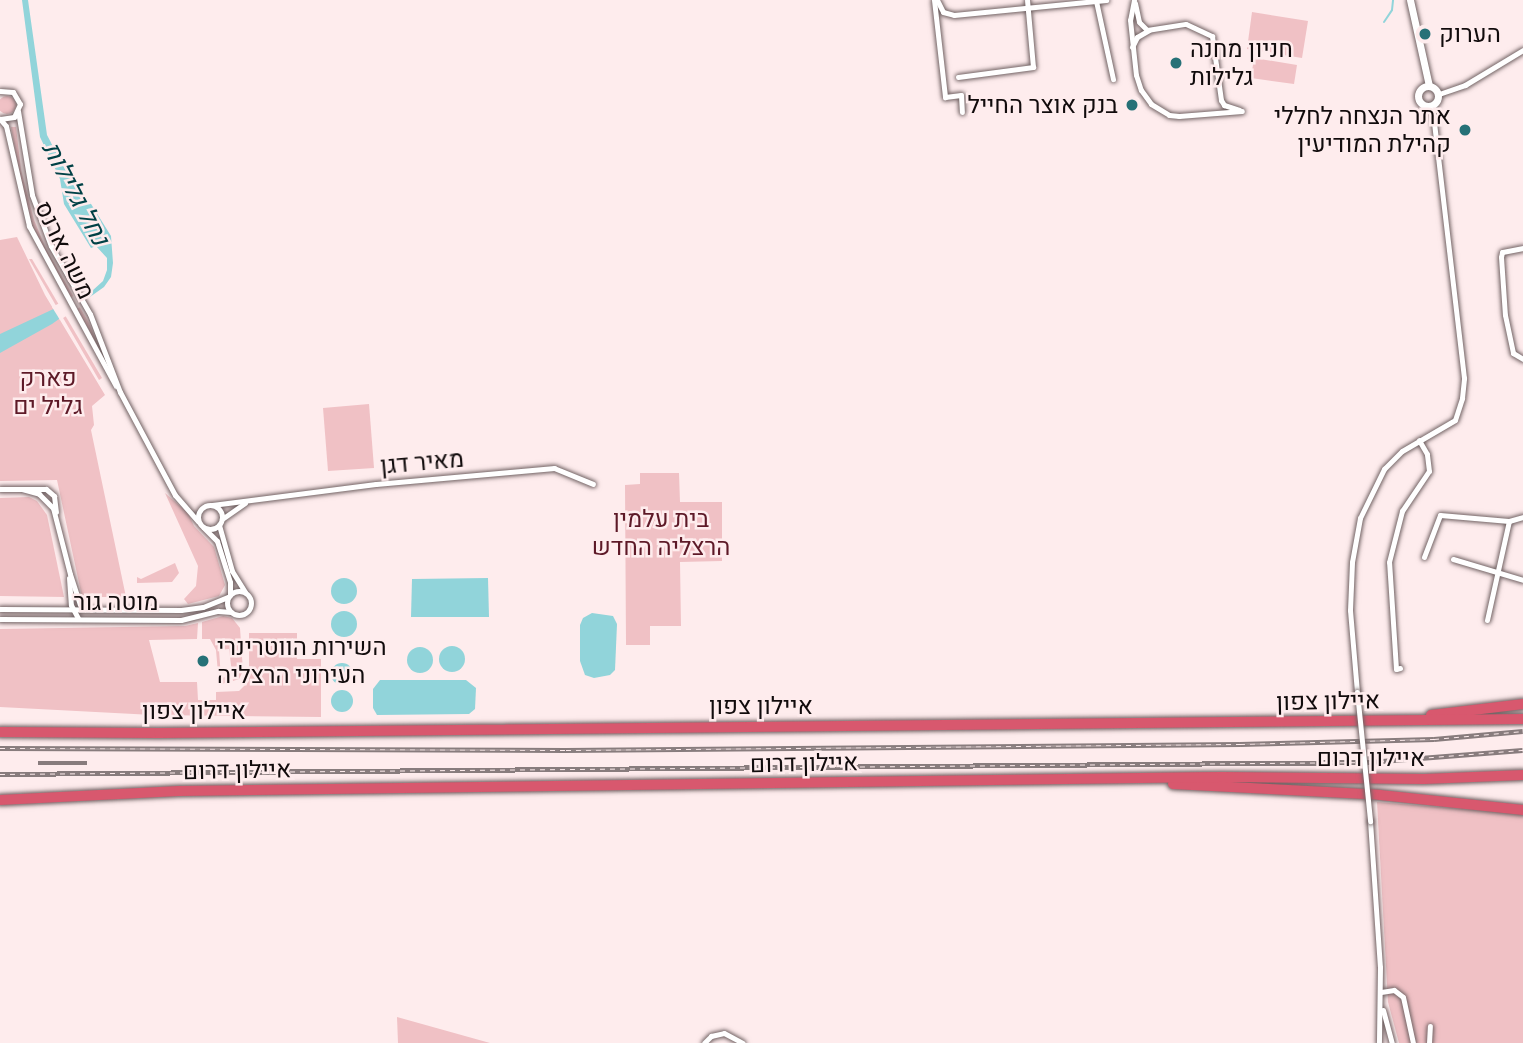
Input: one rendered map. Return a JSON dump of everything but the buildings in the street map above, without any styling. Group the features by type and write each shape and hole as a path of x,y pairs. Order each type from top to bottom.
{"highway":[{"path":"1371,722 1523,704"},
{"name":"איילון צפון","path":"0,730 159,733 1523,719"},
{"name":"איילון דרום","path":"0,800 179,791 1222,777 1424,779 1523,775"},
{"path":"1088,780 1380,795 1523,810"},
{"name":"איילון דרום","path":"0,800 85,796"}],"street":[{"path":"935,0 943,12 954,15 1107,0"},
{"path":"935,0 945,97 961,95 962,112"},
{"path":"958,77 1033,67 1027,0"},
{"path":"1134,0 1139,22 1147,30"},
{"path":"1132,48 1137,37 1147,30 1194,26 1214,39 1221,100 1224,105 1242,111 1179,116 1159,110 1141,90 1132,48 1130,18 1134,0"},
{"path":"1410,0 1429,86 1439,94"},
{"path":"1096,1 1113,79"},
{"path":"1379,1043 1381,992 1370,821 1350,610 1356,531 1366,502 1384,469 1402,451 1455,420 1462,398 1464,378 1432,106 1439,94 1465,85 1523,51"},
{"path":"1429,86 1421,89 1418,97 1423,105 1432,106"},
{"path":"0,90 8,90 16,95 20,104 18,111 9,119 0,119"},
{"name":"משה ארנס","path":"18,111 36,209 51,246 89,314 119,390"},
{"name":"משה ארנס","path":"0,119 6,126 29,226 175,495 198,521"},
{"path":"1523,248 1502,252 1501,257 1505,315 1513,353 1523,359"},
{"path":"1400,668 1396,669 1388,562 1402,511 1429,471 1427,454 1419,440"},
{"name":"מאיר דגן","path":"208,505 390,482 554,468 593,484"},
{"path":"0,489 40,487 51,492 70,574 78,599 85,608"},
{"name":"מאיר דגן","path":"220,523 232,510 251,499"},
{"path":"184,503 208,505 220,511 220,523 232,571 250,598 249,610 242,615 231,612 227,605 230,582 217,541 198,521 198,513 208,505"},
{"path":"1424,557 1440,514 1509,521 1523,517"},
{"path":"1487,620 1509,521"},
{"path":"203,527 214,528 220,523"},
{"path":"1453,559 1523,580"},
{"path":"70,574 71,599 76,612"},
{"path":"229,596 237,591 245,592"},
{"name":"מוטה גור","path":"0,620 61,619 85,608 194,609 229,596"},
{"path":"64,608 71,599"},
{"path":"76,612 78,599"},
{"name":"מוטה גור","path":"0,609 64,608 76,612 181,620 218,611 231,612"},
{"path":"1381,992 1394,990 1403,997 1413,1043"},
{"path":"1381,1003 1392,1043"},
{"path":"1429,1043 1430,1026"},
{"path":"704,1043 710,1036 724,1033 743,1043"}],"green space":[{"path":"1252,12 1308,21 1302,58 1247,49"},
{"path":"1254,58 1297,65 1294,84 1251,78"},
{"path":"3,96 11,96 16,105 14,112 3,114 -2,109 -2,101"},
{"path":"11,127 16,127 21,170 34,220 46,249 89,323 100,350 36,235 25,205"},
{"name":"פארק גליל ים","path":"17,237 45,295 105,395 92,406 94,425 91,430 126,597 82,597 57,480 0,481 0,240"},
{"path":"29,259 32,259 102,378 99,380"},
{"path":"369,404 374,468 328,471 323,408"},
{"name":"בית עלמין הרצליה החדש","path":"640,473 679,473 680,502 722,502 722,561 680,562 681,626 650,626 650,645 626,645 625,485 640,484"},
{"path":"165,493 188,513 194,526 214,547 225,585 219,596 188,604 184,599 196,586 198,566"},
{"path":"29,497 37,501 47,515 64,597 0,596 0,498"},
{"path":"175,563 179,573 172,582 137,583 137,577 141,579"},
{"path":"223,616 232,618 240,628 243,671 239,679 233,681 229,649 219,650 221,678 226,677 225,683 219,685 216,650 210,639 202,639 202,622"},
{"path":"198,623 197,639 149,640 160,682 197,682 198,700 216,700 216,692 239,691 249,681 249,633 297,633 297,659 321,659 321,717 153,715 0,707 0,629 185,626"},
{"path":"1377,802 1523,814 1523,1043 1399,1043 1388,1002"},
{"path":"397,1017 490,1043 398,1043"}],"water":[{"name":"נחל גלילות","path":"22,0 28,0 47,135 68,175 83,191 111,236 113,263 111,277 104,287 52,324 0,353 0,334 92,291 103,281 107,270 107,258 96,246 91,248 64,204 60,179 40,137"},
{"path":"344,578 353,582 357,591 353,600 344,604 335,600 331,591 335,582"},
{"path":"488,578 489,617 411,617 412,579"},
{"path":"344,611 353,615 357,624 353,633 344,637 335,633 331,624 335,615"},
{"path":"592,613 613,616 617,624 615,670 610,675 594,678 585,675 580,661 580,625 583,618"},
{"path":"452,646 461,650 465,659 461,668 452,672 443,668 439,659 443,650"},
{"path":"420,647 429,651 433,660 429,669 420,673 411,669 407,660 411,651"},
{"path":"342,663 350,666 353,674 350,682 342,685 334,682 331,674 334,666"},
{"path":"380,680 466,680 476,688 475,709 469,714 377,715 373,708 373,689"},
{"path":"342,690 350,693 353,701 350,709 342,712 334,709 331,701 334,693"}],"pier":[{"path":"85,290 91,300 60,320 52,307"}],"waterway":[{"path":"1384,22 1392,10 1393,0"}],"railway":[{"path":"0,748 566,750 1240,744 1434,739 1523,731"},
{"path":"0,774 1369,762 1523,750"},
{"path":"38,763 87,763"}],"place":[{"name":"הערוק","path":"1425,34"},
{"name":"חניון מחנה גלילות","path":"1176,63"},
{"name":"בנק אוצר החייל","path":"1132,105"},
{"name":"אתר הנצחה לחללי קהילת המודיעין","path":"1465,130"},
{"name":"השירות הווטרינרי העירוני הרצליה","path":"203,661"}]}
